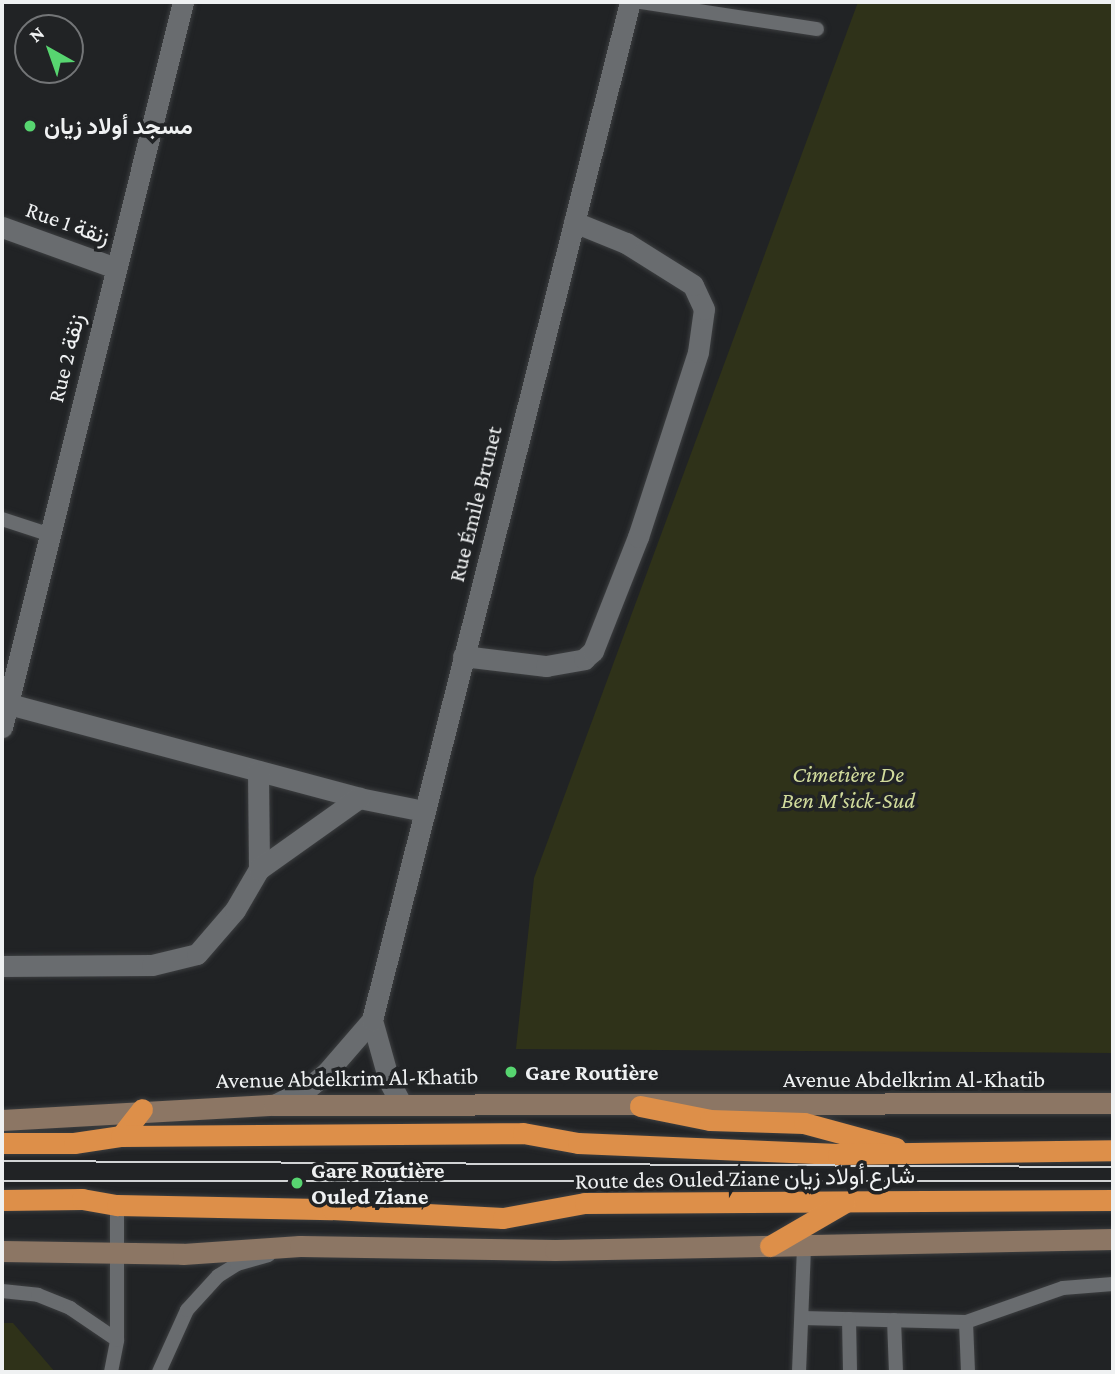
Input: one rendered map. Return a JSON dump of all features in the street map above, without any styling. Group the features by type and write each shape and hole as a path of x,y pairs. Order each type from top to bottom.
{"highway":[{"path":"640,1106 710,1119 804,1123 915,1154"},
{"path":"121,1136 142,1109"},
{"name":"Route des Ouled Ziane شارع أولاد زيان","path":"2,1143 74,1143 121,1136 523,1133 578,1143 915,1154 1113,1150"},
{"name":"Route des Ouled Ziane شارع أولاد زيان","path":"2,1200 82,1199 117,1205 332,1209 503,1218 585,1203 1113,1200"},
{"path":"770,1246 845,1202"}],"street":[{"name":"Rue 2 زنقة","path":"5,713 183,2"},
{"name":"Rue Émile Brunet","path":"274,1105 308,1088 327,1072 372,1020 630,2"},
{"path":"463,656 546,666 584,659 593,650 638,537 698,352 704,309 693,285 626,243 575,222"},
{"name":"Rue 1 زنقة","path":"2,227 116,268"},
{"path":"5,713 258,771 359,798 424,811"},
{"path":"258,771 259,869"},
{"path":"2,966 180,961 197,954 214,938 259,869 359,798"},
{"name":"Rue Émile Brunet","path":"372,1020 388,1081 401,1104"},
{"name":"Avenue Abdelkrim Al-Khatib","path":"2,1120 71,1119 142,1109 274,1105 1113,1103"},
{"path":"2,1251 183,1254 300,1246 555,1250 1113,1239"}],"lane":[{"path":"640,2 817,29"},
{"path":"2,519 48,534"},
{"path":"111,1372 117,1340 117,1205"},
{"path":"799,1372 804,1245"},
{"path":"159,1372 187,1310 218,1276 237,1264 300,1246"},
{"path":"802,1318 966,1322 1063,1288 1113,1284"},
{"path":"2,1291 38,1295 70,1308 117,1340"},
{"path":"849,1319 850,1372"},
{"path":"894,1320 897,1372"},
{"path":"966,1322 968,1372"}],"green space":[{"name":"Cimetière De Ben M'sick-Sud","path":"858,2 1113,2 1113,1053 516,1049 534,878"},
{"path":"2,1323 13,1323 55,1372 2,1372"}],"tram line":[{"path":"2,1161 1113,1167"},
{"path":"2,1181 1113,1181"}],"place":[{"name":"مسجد أولاد زيان","path":"30,126"},
{"name":"Gare Routière","path":"511,1072"},
{"name":"Gare Routière Ouled Ziane","path":"297,1183"}]}
